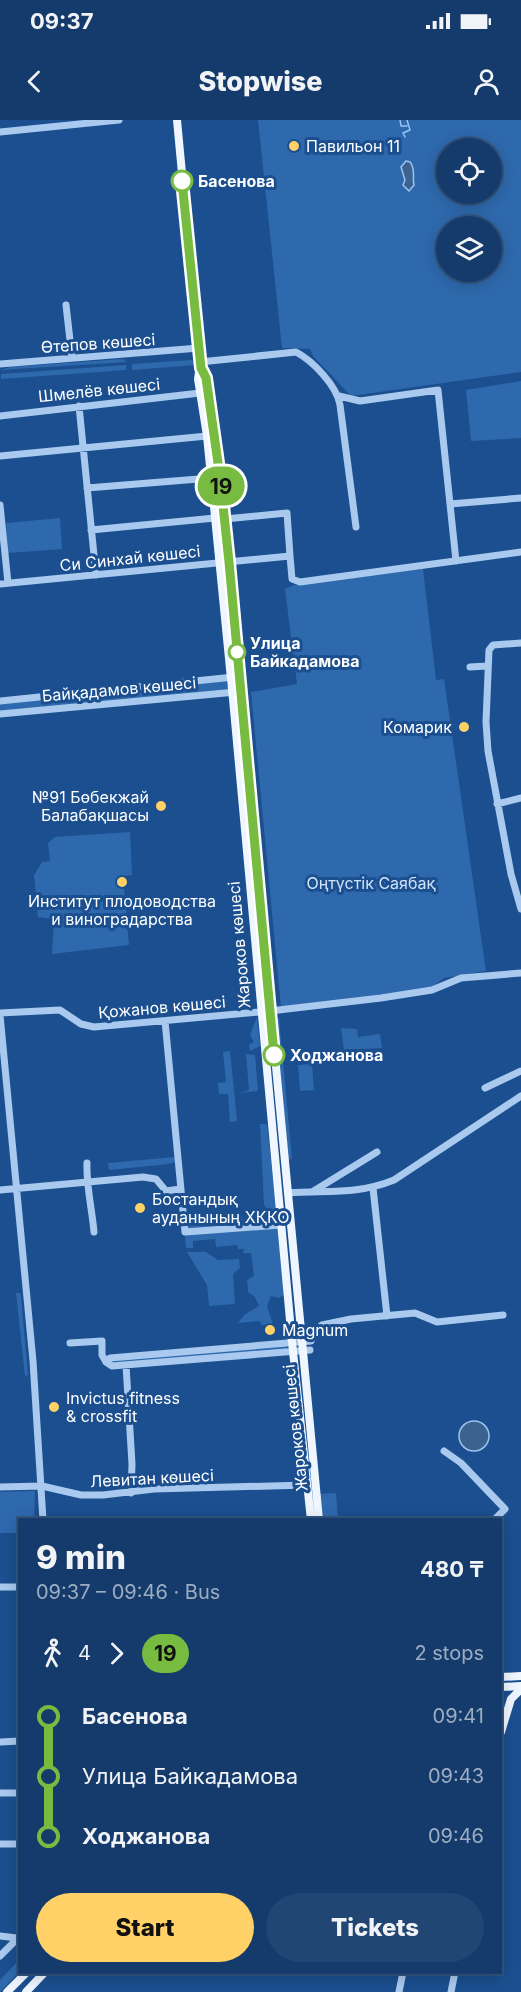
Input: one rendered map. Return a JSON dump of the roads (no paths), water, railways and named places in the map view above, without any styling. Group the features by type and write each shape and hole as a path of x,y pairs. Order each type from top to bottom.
{"main road":[{"name":"Жароков көшесі","path":"177,120 199,348 200,393 207,436 219,563 235,677"},
{"name":"Жароков көшесі","path":"200,365 206,378 225,519 236,692 265,1012 281,1225 301,1346 319,1518"},
{"name":"Жароков көшесі","path":"265,1012 288,1193 293,1294"},
{"name":"Жароков көшесі","path":"301,1346 307,1485 311,1518"},
{"path":"502,1687 521,1687"},
{"path":"502,1727 513,1695 521,1687"},
{"path":"502,1702 505,1713"},
{"path":"8,1992 24,1974"},
{"path":"26,1992 43,1974"}],"street":[{"path":"0,132 45,124 120,120"},
{"path":"66,305 72,358"},
{"name":"Өтепов көшесі","path":"0,364 199,348"},
{"path":"200,365 290,352 303,356 339,396 356,527"},
{"path":"339,396 360,401 438,390 456,561"},
{"name":"Шмелёв көшесі","path":"0,416 200,393"},
{"path":"79,406 96,575"},
{"path":"0,456 207,436"},
{"path":"87,488 211,478"},
{"path":"450,504 521,498"},
{"path":"0,505 4,584"},
{"path":"225,519 287,513 292,579 300,582 521,552"},
{"path":"91,530 215,518"},
{"name":"Си Синхай көшесі","path":"4,584 290,556"},
{"path":"521,643 493,645 489,650 487,666 487,742 497,804 521,909"},
{"path":"470,667 487,666"},
{"name":"Байқадамов көшесі","path":"0,701 235,677"},
{"name":"Байқадамов көшесі","path":"0,714 236,692"},
{"path":"25,698 27,711"},
{"path":"497,804 521,798"},
{"name":"Қожанов көшесі","path":"0,1014 60,1010 81,1024 94,1027 265,1012 432,990 461,978 521,974"},
{"path":"0,1014 17,1189 43,1518"},
{"path":"165,1021 185,1232 281,1225"},
{"path":"485,1088 521,1071"},
{"path":"288,1193 312,1191 342,1193 373,1188 394,1180 521,1096"},
{"path":"312,1191 377,1152"},
{"path":"87,1163 86,1183 92,1193 94,1232"},
{"path":"0,1190 148,1177 156,1179 166,1191 180,1189"},
{"path":"373,1188 387,1316"},
{"path":"70,1343 102,1341 102,1355 112,1366 301,1346 322,1325 387,1316 415,1313 437,1322 503,1315"},
{"path":"106,1362 110,1358 301,1346"},
{"path":"126,1365 132,1464 130,1493"},
{"path":"444,1451 461,1462 505,1509 496,1518"},
{"name":"Левитан көшесі","path":"0,1487 42,1486 81,1495 130,1493 154,1489 307,1485"},
{"path":"0,1587 18,1587"},
{"path":"0,1742 18,1742"},
{"path":"0,1793 18,1793"},
{"path":"0,1844 18,1844"},
{"path":"0,1936 18,1937"},
{"path":"0,1956 18,1937"},
{"path":"399,1991 403,1974"},
{"path":"451,1992 455,1974"}],"waterway":[{"path":"400,120 401,126 407,126"},
{"path":"405,137 403,133 410,130 407,120"}],"place":[{"name":"Павильон 11","path":"294,146"},
{"name":"Басенова","path":"182,181"},
{"name":"Улица Байкадамова","path":"237,652"},
{"name":"Комарик","path":"464,727"},
{"name":"№91 Бөбекжай Балабақшасы","path":"161,806"},
{"name":"Институт плодоводства и виноградарства","path":"122,882"},
{"name":"Ходжанова","path":"274,1055"},
{"name":"Бостандық ауданының ХҚКО","path":"140,1208"},
{"name":"Magnum","path":"270,1330"},
{"name":"Invictus fitness & crossfit","path":"54,1407"}],"park label":[{"name":"Оңтүстік Саябақ","path":"371,883"}]}
